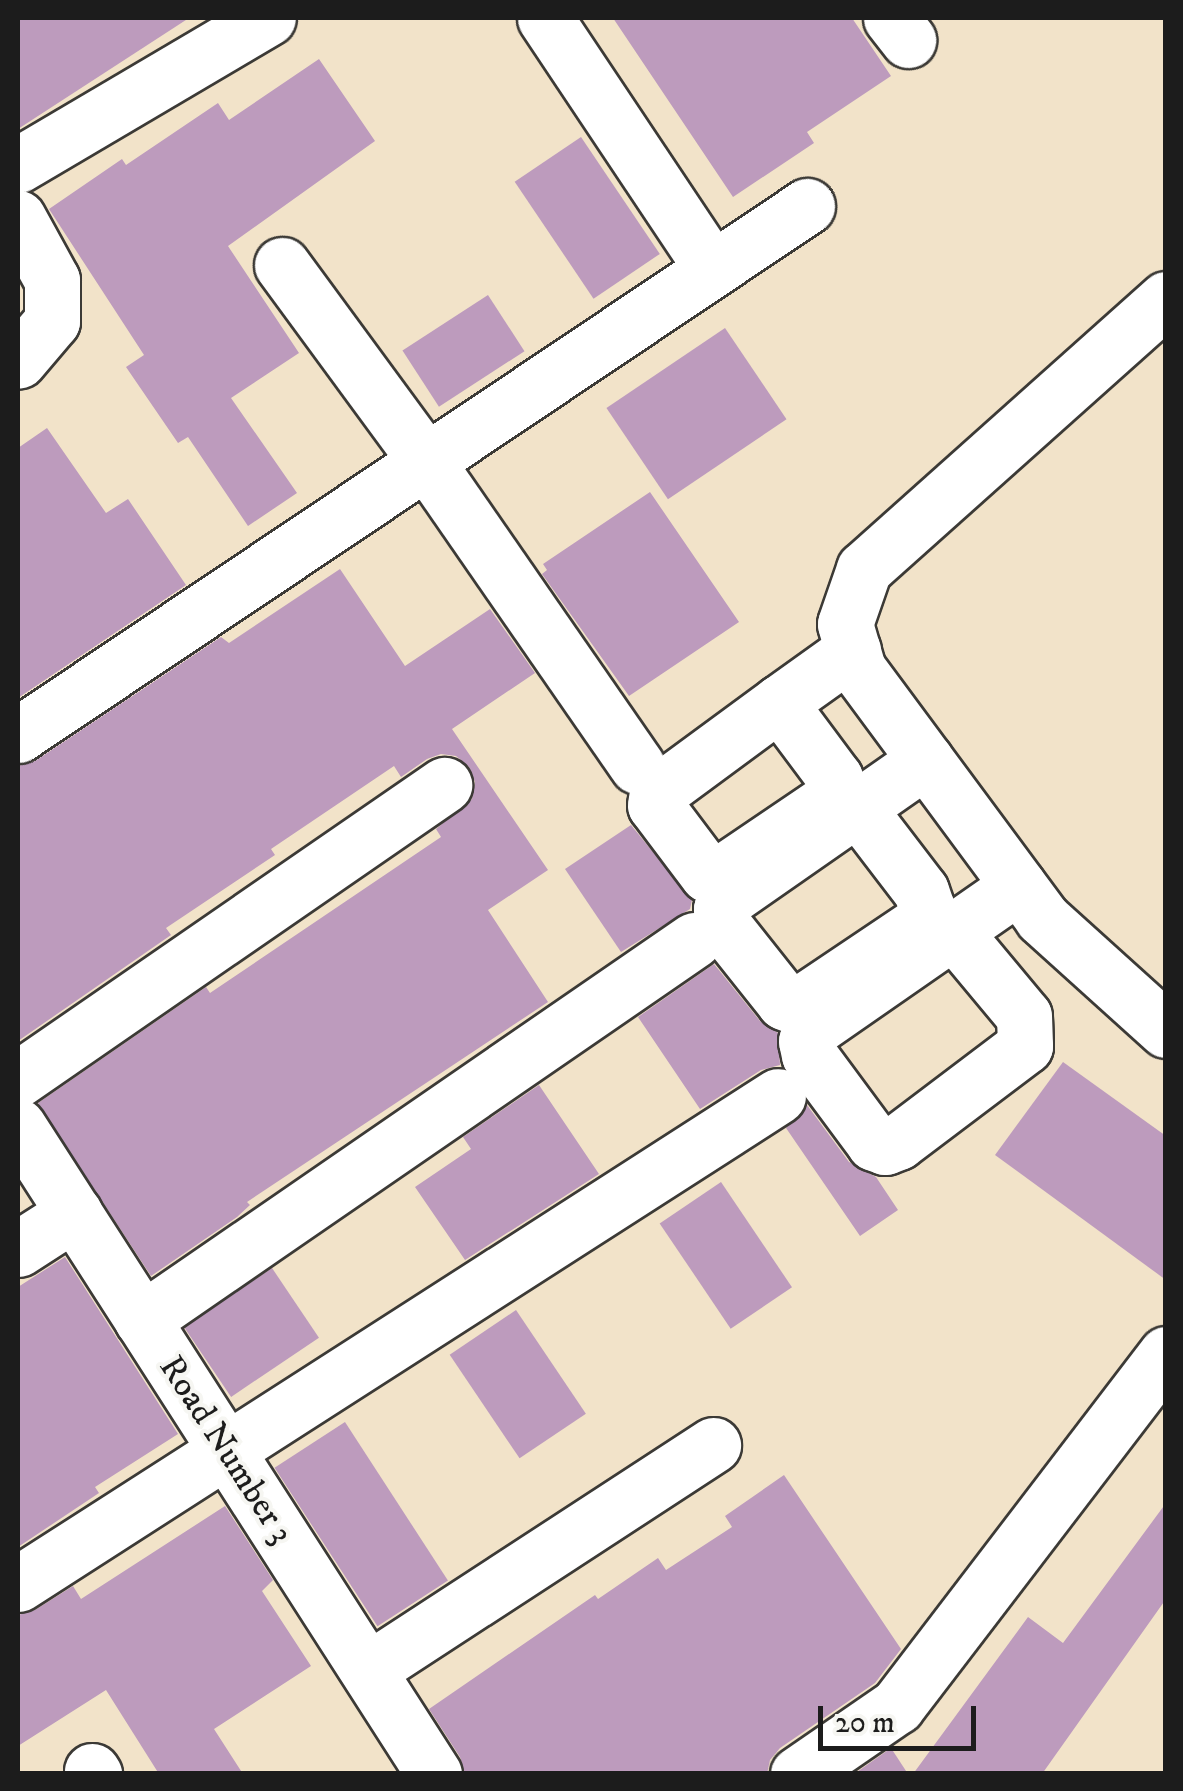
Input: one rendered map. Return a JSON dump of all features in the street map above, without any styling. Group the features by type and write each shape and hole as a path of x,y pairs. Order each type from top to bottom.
{"street":[{"path":"546,18 712,268"},
{"path":"18,165 256,21"},
{"path":"18,735 806,206"},
{"path":"18,218 52,280 52,321 18,361"},
{"path":"282,265 426,461 637,766"},
{"path":"1166,300 864,569 845,624 858,669 1042,918 1166,1030"},
{"path":"779,703 853,650"},
{"path":"859,810 926,760"},
{"path":"18,1079 444,786"},
{"path":"954,932 1018,886"},
{"path":"142,1320 694,940"},
{"path":"18,1584 778,1096"},
{"name":"Road Number 3","path":"18,1126 434,1774"},
{"path":"18,1250 74,1213"},
{"path":"798,1774 897,1706 1166,1354"},
{"path":"368,1670 714,1445"}],"building":[{"path":"18,18 189,18 18,129"},
{"path":"613,18 852,18 891,76 807,132 814,143 733,197"},
{"path":"319,59 375,141 228,246 299,353 231,398 297,493 248,526 188,437 178,443 126,367 144,355 49,209 122,159 126,165 218,103 229,120"},
{"path":"581,137 660,254 594,299 515,182"},
{"path":"488,295 524,351 439,407 402,351"},
{"path":"725,328 787,419 668,499 606,408"},
{"path":"47,428 106,513 128,499 186,585 18,698 18,448"},
{"path":"650,492 739,622 629,696 542,574 547,570 543,564"},
{"path":"340,569 405,666 490,609 535,673 452,729 548,870 488,910 548,1002 247,1202 250,1205 237,1217 151,1276 38,1103 206,987 210,993 441,837 436,829 472,799 475,782 469,767 456,756 441,754 427,759 401,777 394,766 271,849 275,855 166,928 171,935 18,1041 18,766 35,761 221,637 229,643"},
{"path":"631,825 692,900 690,909 621,952 565,869"},
{"path":"714,964 760,1021 778,1033 780,1065 761,1070 700,1109 638,1017"},
{"path":"1063,1062 1166,1136 1166,1280 995,1155"},
{"path":"539,1085 599,1174 465,1260 415,1187 471,1149 463,1137"},
{"path":"807,1105 849,1162 876,1177 898,1210 860,1236 786,1128"},
{"path":"721,1182 792,1287 731,1329 660,1223"},
{"path":"65,1257 178,1434 95,1487 99,1493 18,1547 18,1287"},
{"path":"272,1268 319,1338 231,1397 184,1327"},
{"path":"516,1310 586,1414 520,1458 450,1355"},
{"path":"345,1422 448,1581 377,1626 275,1468"},
{"path":"784,1475 901,1649 875,1683 780,1748 770,1760 767,1774 465,1774 460,1757 429,1709 595,1595 598,1599 658,1558 666,1570 732,1527 725,1516"},
{"path":"1166,1503 1166,1599 1042,1774 913,1774 1028,1617 1063,1643"},
{"path":"225,1506 273,1580 262,1591 311,1666 214,1729 243,1774 159,1774 106,1690 18,1746 18,1615 35,1610 73,1586 81,1599"},
{"path":"891,1748 908,1774 854,1774"}]}
